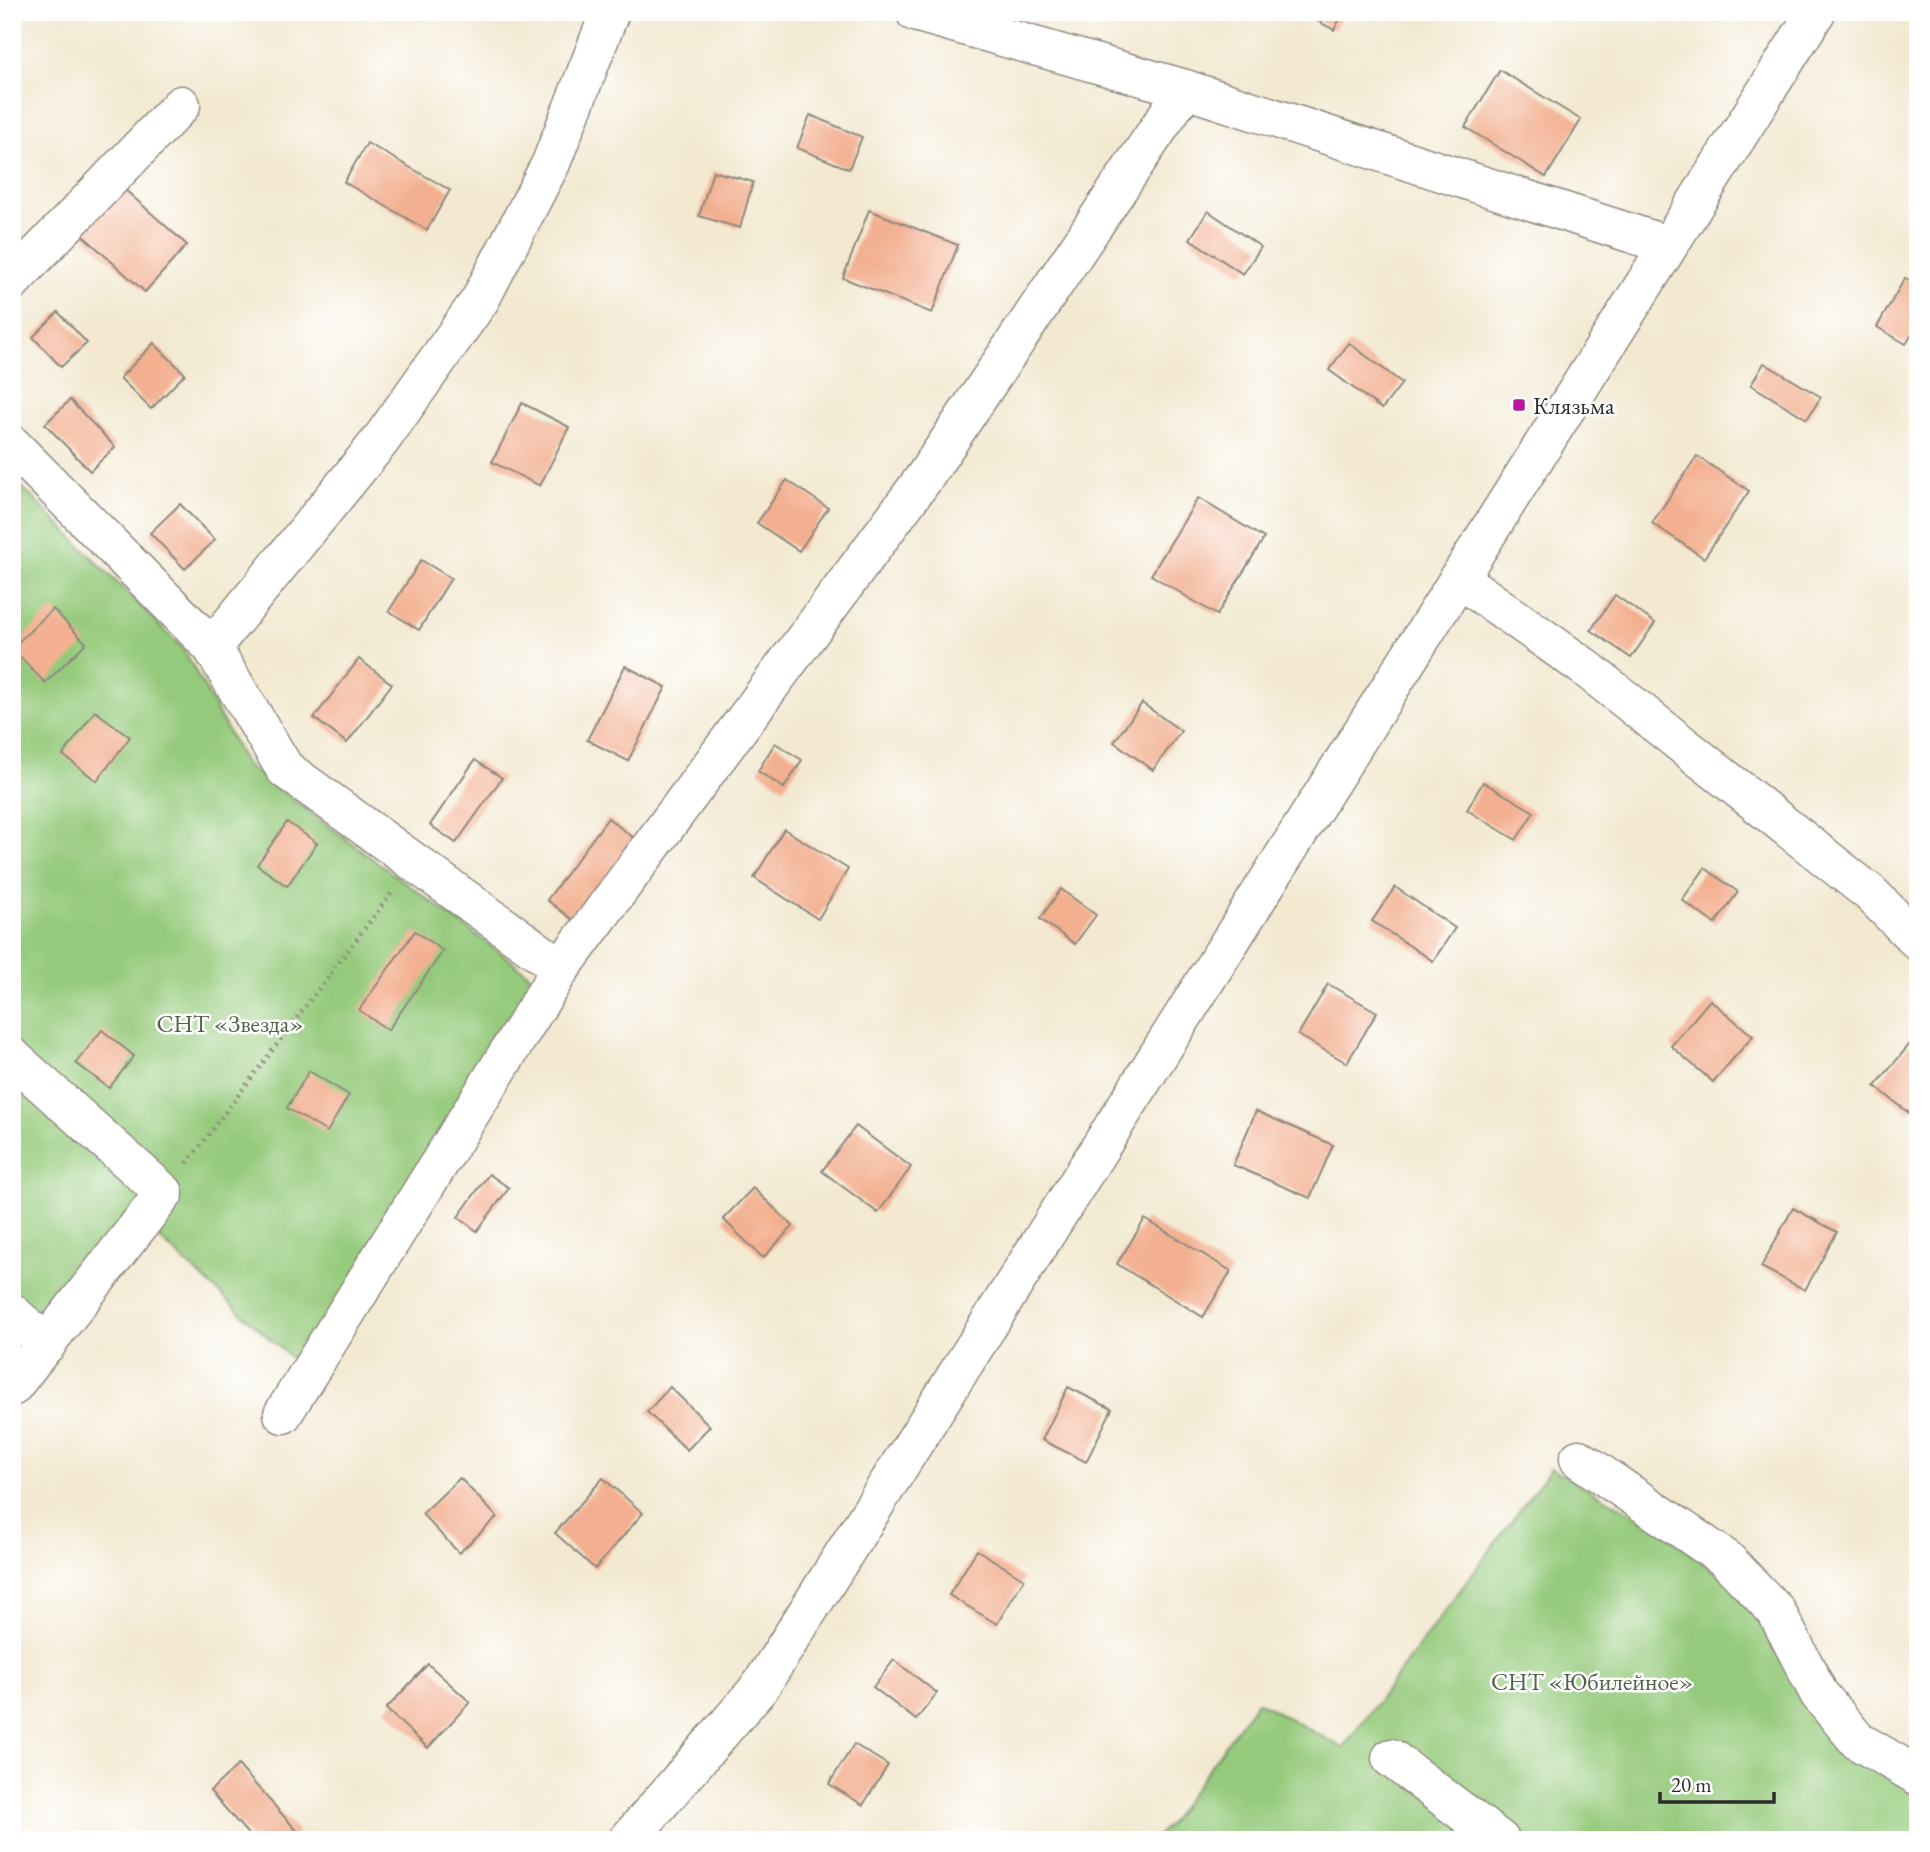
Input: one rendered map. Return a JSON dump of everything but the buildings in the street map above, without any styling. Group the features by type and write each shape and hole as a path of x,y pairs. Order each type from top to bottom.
{"main road":[{"path":"212,647 381,440 480,300 551,163 610,12"},
{"path":"915,12 1028,27 1185,89 1667,245"},
{"path":"628,1840 760,1687 1816,12"},
{"path":"283,1414 561,968 924,478 1185,89"},
{"path":"12,281 181,105"},
{"path":"12,445 212,647 285,769 561,968"},
{"path":"1458,578 1583,666 1870,893 1918,941"},
{"path":"12,1057 164,1193 12,1387"},
{"path":"12,1313 47,1344"},
{"path":"1579,1459 1726,1559 1776,1611 1819,1694 1858,1741 1918,1776"},
{"path":"1391,1758 1500,1840"}],"path":[{"path":"164,1193 415,863"}],"green space":[{"name":"СНТ «Звезда»","path":"12,477 184,650 246,765 537,980 300,1366 139,1220 12,1369"},
{"name":"СНТ «Юбилейное»","path":"1551,1468 1657,1527 1742,1593 1918,1793 1918,1840 1153,1840 1168,1825 1257,1701 1343,1748"}],"place":[{"name":"Клязьма","path":"1519,405"}]}
